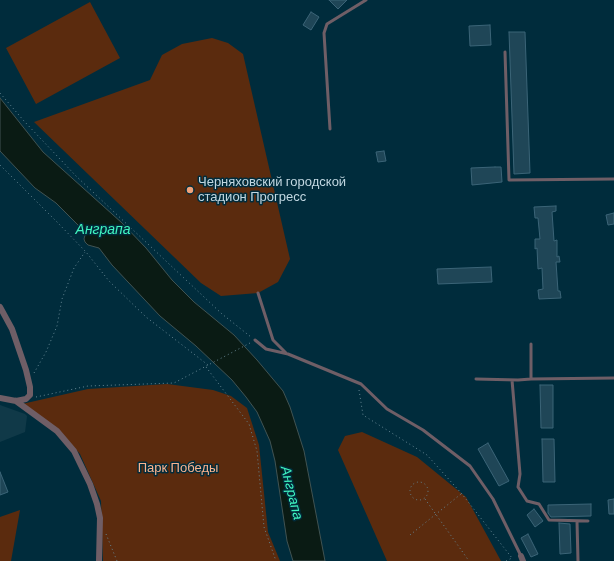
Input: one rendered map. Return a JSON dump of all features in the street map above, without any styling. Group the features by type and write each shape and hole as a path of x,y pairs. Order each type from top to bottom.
{"street":[{"path":"0,308 12,329 30,387 30,395 26,399 16,401 0,398"},
{"path":"16,401 57,431 74,451 90,484 97,504 100,518 99,561"}],"lane":[{"path":"330,129 324,33 327,24 366,0"},
{"path":"505,52 509,180 614,179"},
{"path":"258,293 273,340 288,354"},
{"path":"255,340 266,349 288,354 361,384 387,409 423,430 470,466 493,499 522,559"},
{"path":"531,344 531,379"},
{"path":"476,379 512,380 614,378"},
{"path":"512,380 520,474 518,486 527,501 539,504 549,520 588,521"},
{"path":"577,521 578,561"}],"path":[{"path":"0,93 24,121 76,176 222,314 255,340 174,383 88,386 26,399"},
{"path":"0,165 58,222 86,252 109,280 146,317 209,365"},
{"path":"29,381 46,352 57,326 62,299 74,268 86,252"},
{"path":"206,367 249,424 257,451 264,527 276,561"},
{"path":"358,383 363,415 427,455 462,494 512,558 506,561"},
{"path":"418,482 426,485 429,491 424,499 415,500 411,496 410,489 413,484 418,482"},
{"path":"410,535 462,494"},
{"path":"424,499 469,561"},
{"path":"105,532 117,561"}],"shaded area":[{"path":"0,405 27,416 25,432 0,442"}],"green space":[{"path":"90,2 120,58 36,104 6,48"},
{"name":"Черняховский городской стадион Прогресс","path":"212,38 228,43 243,54 290,259 278,282 258,293 221,296 201,283 34,122 150,80 162,55 182,44"},
{"name":"Парк Победы","path":"167,384 213,390 231,396 247,408 259,445 268,532 280,561 103,561 101,501 80,454 56,428 22,404 88,389"},
{"path":"362,432 417,457 466,497 501,561 387,561 338,450 345,436"},
{"path":"20,510 11,561 0,561 0,517"}],"water":[{"name":"Анграпа","path":"0,98 43,152 122,223 146,248 172,280 194,302 234,335 283,391 290,407 304,451 325,561 293,561 287,541 275,461 270,441 257,412 246,397 232,380 196,346 160,316 112,265 99,248 88,245 85,242 85,235 82,229 56,203 35,188 0,151"}],"building":[{"path":"329,0 347,0 338,9"},
{"path":"311,12 319,17 311,30 303,25"},
{"path":"490,25 491,45 470,46 469,26"},
{"path":"509,32 525,32 530,173 514,174"},
{"path":"384,151 386,161 378,162 376,152"},
{"path":"501,167 502,182 472,185 471,168"},
{"path":"556,206 556,211 552,212 554,241 557,240 557,257 559,256 560,262 556,262 558,291 560,291 561,298 539,299 538,290 543,289 542,268 538,269 537,248 535,249 535,239 540,239 538,218 535,218 534,207"},
{"path":"614,213 614,224 608,225 606,215"},
{"path":"491,267 492,282 438,284 437,269"},
{"path":"540,385 553,385 553,428 541,428"},
{"path":"542,439 554,439 555,482 543,482"},
{"path":"488,443 509,481 499,486 478,449"},
{"path":"0,472 8,492 0,495"},
{"path":"614,499 614,514 609,514 608,500"},
{"path":"591,504 591,516 551,517 548,513 548,505"},
{"path":"534,509 543,521 535,527 527,515"},
{"path":"559,523 570,524 571,553 560,554"},
{"path":"528,534 538,554 531,557 521,538"}],"place":[{"name":"Черняховский городской стадион Прогресс","path":"190,190"}]}
